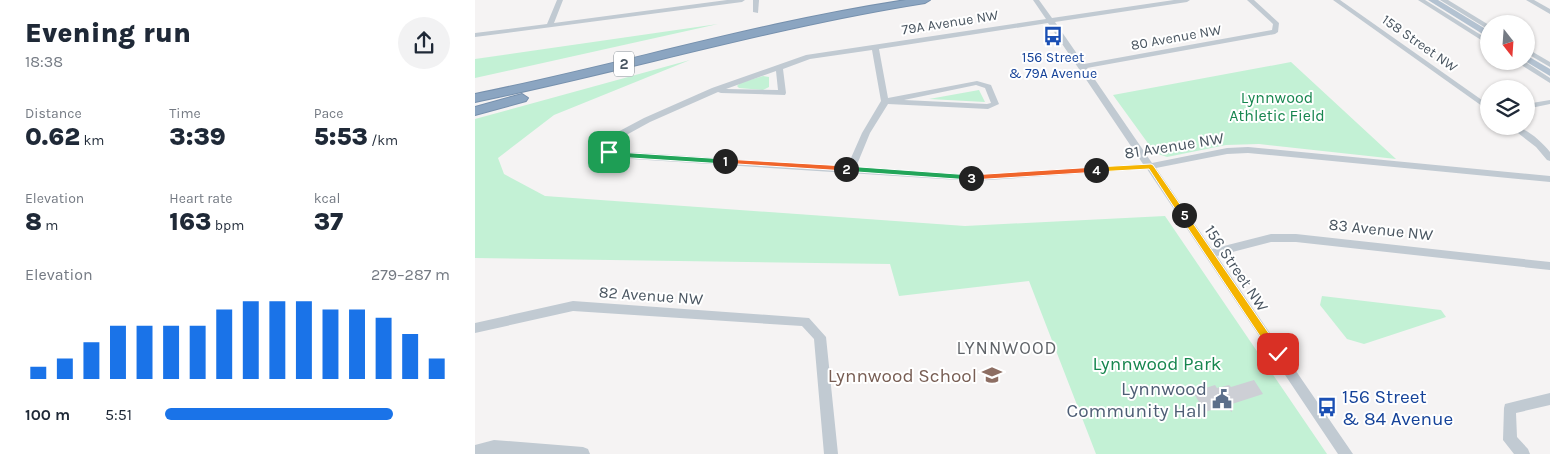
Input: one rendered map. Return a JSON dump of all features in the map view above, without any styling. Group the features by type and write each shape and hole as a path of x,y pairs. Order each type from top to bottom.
{"highway":[{"name":"2","path":"475,90 577,69 757,24 883,0"},
{"name":"2","path":"475,98 539,85 771,28 837,14 925,0"},
{"path":"475,111 753,36 771,28"}],"main road":[{"path":"1432,0 1480,29"},
{"path":"1535,64 1550,73"}],"street":[{"path":"549,26 560,0"},
{"path":"475,35 742,0"},
{"path":"756,0 756,12"},
{"name":"156 Street NW","path":"1036,0 1346,454"},
{"name":"79A Avenue NW","path":"615,138 647,120 715,90 809,57 1187,0"},
{"name":"80 Avenue NW","path":"1082,66 1275,32 1277,24 1250,0"},
{"name":"158 Street NW","path":"1336,0 1480,103"},
{"path":"1421,0 1480,37"},
{"path":"1443,0 1480,23"},
{"path":"1529,0 1550,12"},
{"path":"851,169 866,133 885,101 875,48"},
{"path":"1535,56 1550,65"},
{"name":"79A Avenue NW","path":"715,90 782,93 779,68"},
{"path":"1533,70 1550,81"},
{"path":"977,84 988,87 995,104 988,107 885,101 977,84"},
{"path":"1535,105 1550,102"},
{"path":"1525,135 1539,145 1550,158"},
{"name":"81 Avenue NW","path":"615,138 609,152 616,155 974,178 1151,166 1227,151 1248,150 1550,179"},
{"name":"83 Avenue NW","path":"1209,254 1271,238 1296,238 1550,266"},
{"name":"82 Avenue NW","path":"475,328 573,306 805,321 820,337 831,454"},
{"path":"1523,454 1510,440 1511,408 1550,399"},
{"path":"475,452 494,447 583,454"}],"green space":[{"path":"718,24 475,78 475,59"},
{"name":"Lynnwood Park","path":"690,60 554,115 498,158 504,174 545,196 965,226 1165,216 1327,454 1096,454 1029,281 899,296 890,264 475,258 475,119"},
{"name":"Lynnwood Athletic Field","path":"1291,62 1396,159 1259,144 1226,145 1167,157 1155,153 1113,95"},
{"path":"763,76 769,77 769,87 763,90 739,88 737,86 740,83"},
{"path":"979,90 985,102 929,99"},
{"path":"1322,296 1441,310 1446,317 1364,344 1347,339 1320,305"}],"building":[{"name":"Lynnwood Community Hall","path":"1254,380 1263,394 1232,404 1232,412 1224,406 1205,412 1193,392 1215,385 1217,388 1229,385 1231,387"}],"place":[{"name":"156 Street & 79A Avenue","path":"1053,36"},
{"name":"Lynnwood School","path":"992,375"},
{"name":"Lynnwood Community Hall","path":"1222,399"},
{"name":"156 Street & 84 Avenue","path":"1327,407"}],"district":[{"name":"LYNNWOOD","path":"1007,348"}],"route":[{"path":"609,152 616,155 974,178 1151,166 1278,354"}]}
